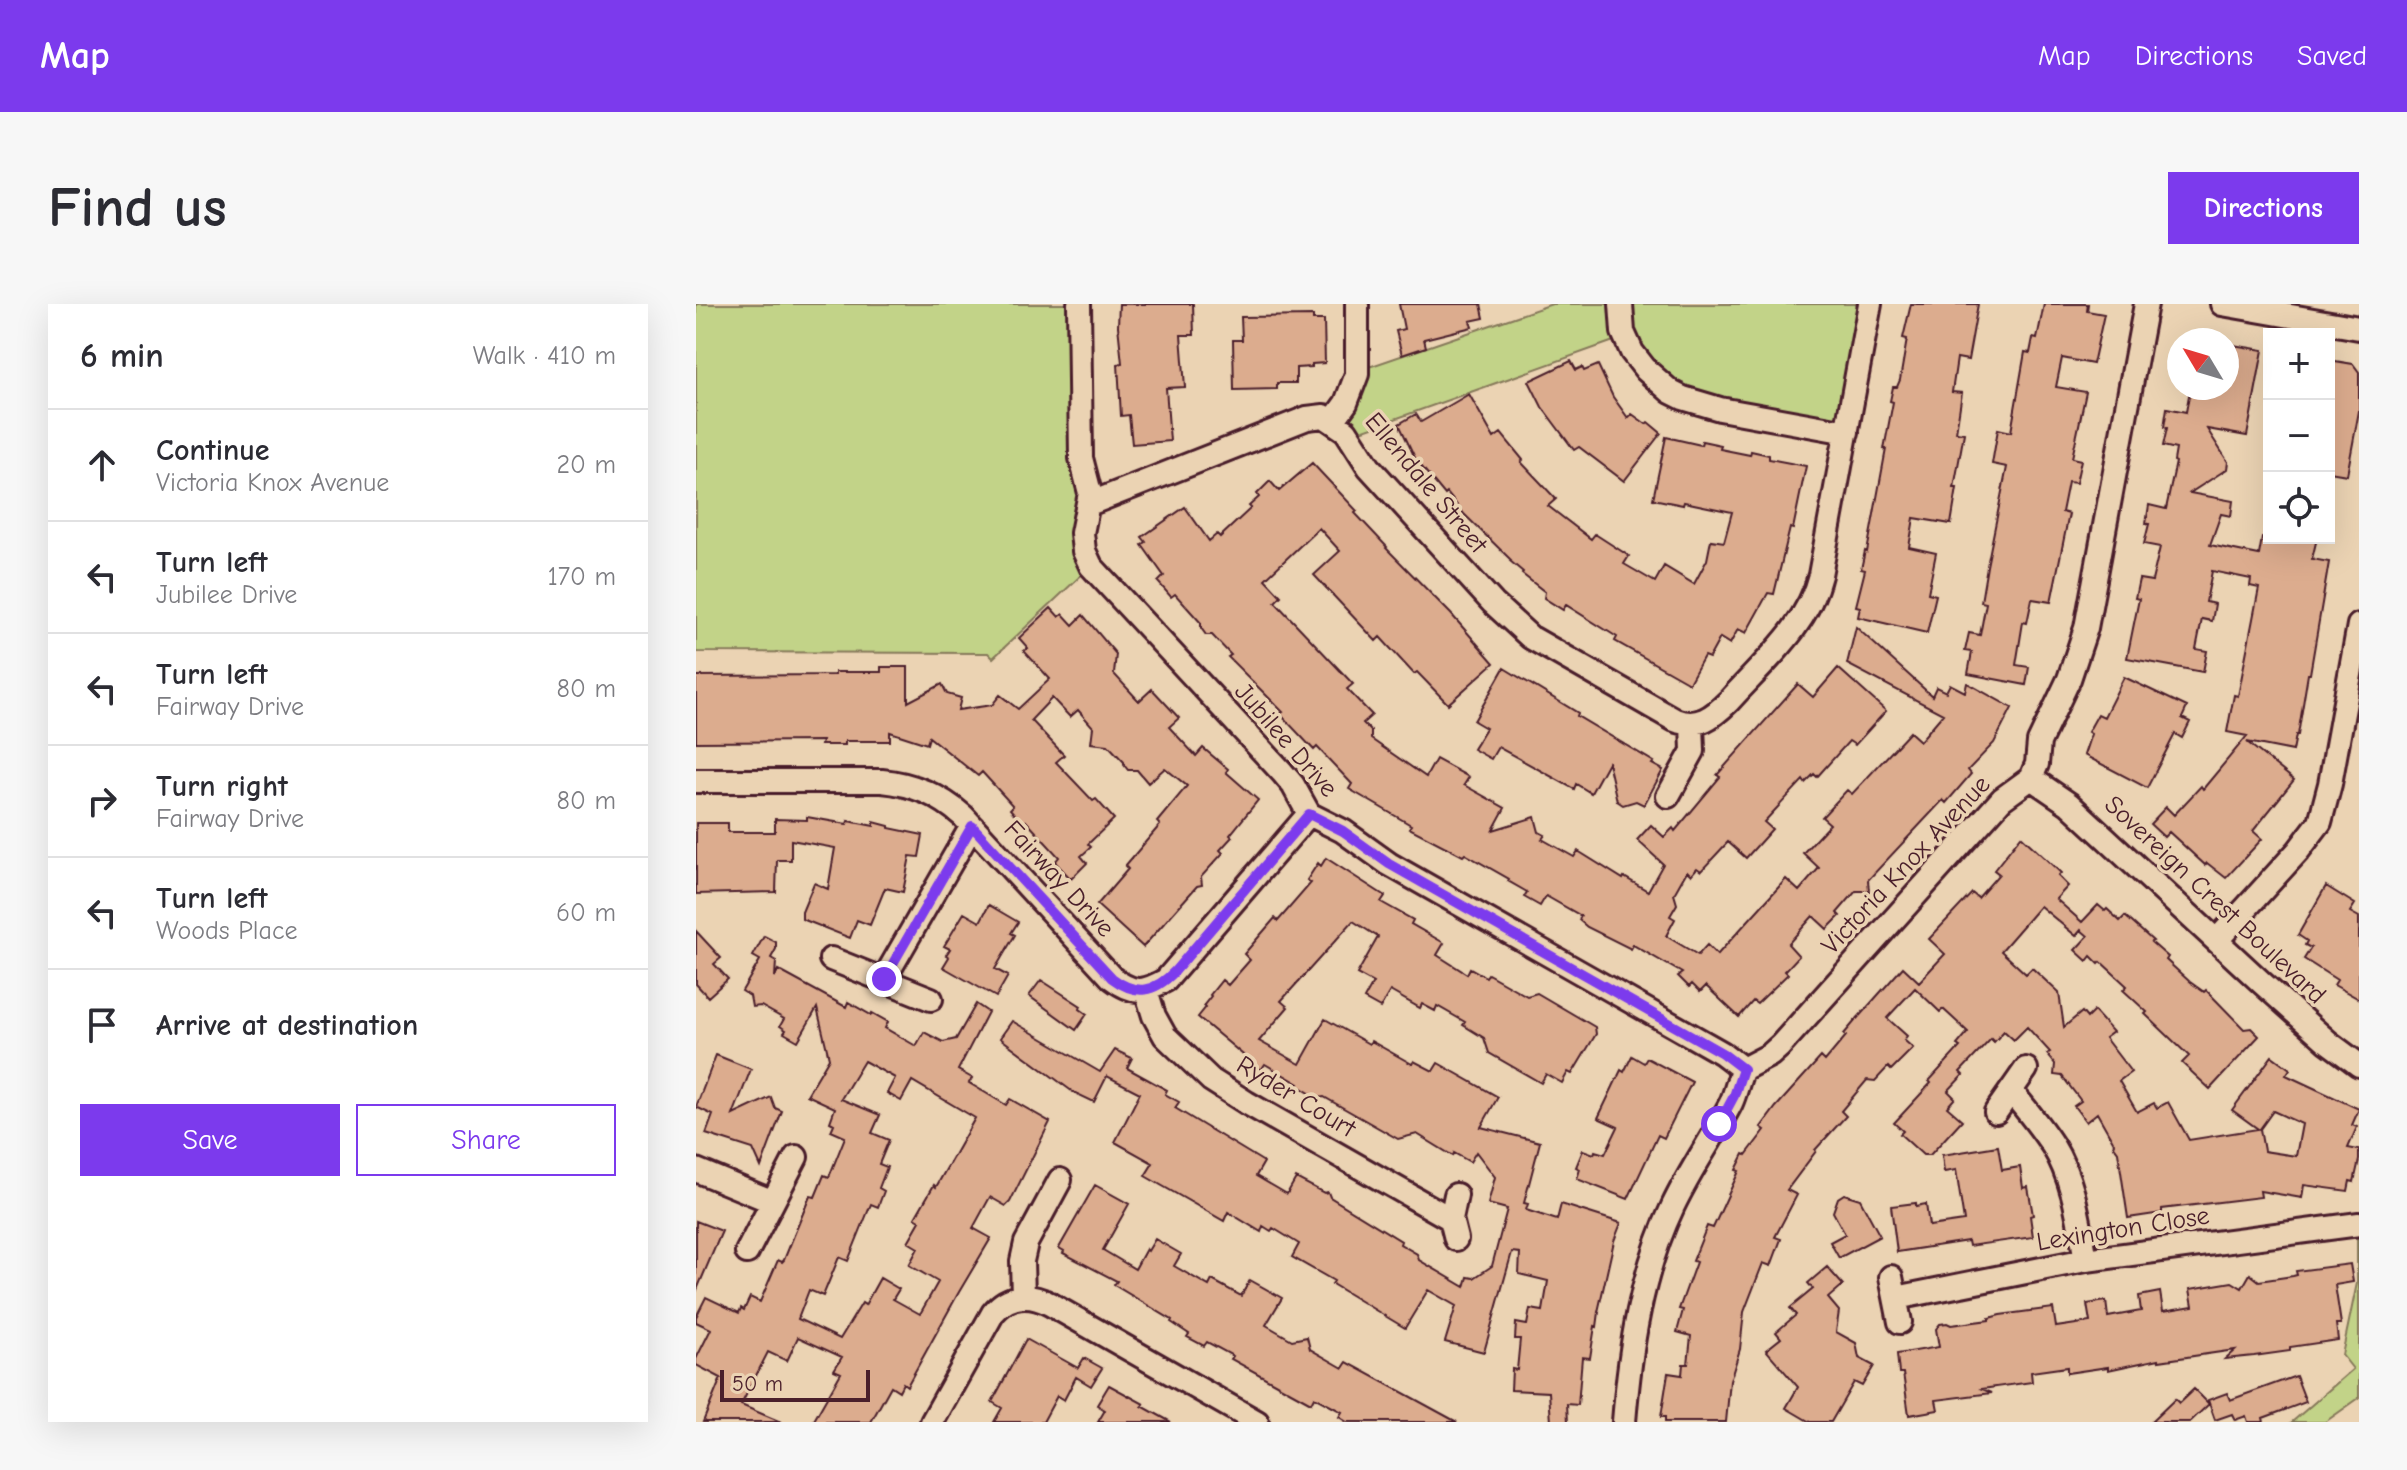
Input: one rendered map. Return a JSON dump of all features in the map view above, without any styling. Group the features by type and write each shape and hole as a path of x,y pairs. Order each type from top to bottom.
{"street":[{"name":"Jubilee Drive","path":"1079,304 1081,458 1089,485 1089,504 1082,533 1086,559 1091,566 1282,772 1309,814 1343,831 1389,864 1722,1053 1743,1069"},
{"path":"1333,421 1346,403 1357,374 1357,304"},
{"path":"1621,304 1623,332 1632,352 1646,370 1671,392 1720,409 1847,432"},
{"path":"1668,796 1693,751 1692,724 1709,719 1729,701 1808,610 1820,575 1870,304"},
{"name":"Victoria Knox Avenue","path":"1743,1069 1780,1046 2002,799 2031,778 2037,764 2039,742 2069,679 2086,628 2146,304"},
{"path":"2222,304 2359,328"},
{"name":"Ellendale Street","path":"1089,504 1307,418 1324,416 1346,431 1369,467 1493,603 1524,632 1675,720 1692,724"},
{"path":"2217,940 2298,851 2320,822 2330,784 2359,625"},
{"name":"Sovereign Crest Boulevard","path":"2031,778 2069,804 2328,1042 2359,1065"},
{"name":"Fairway Drive","path":"696,781 862,780 903,783 943,800 972,826 1112,978 1134,990 1146,990"},
{"path":"1146,990 1166,980 1175,971 1309,814"},
{"path":"884,979 972,826"},
{"path":"831,959 931,999"},
{"name":"Ryder Court","path":"1146,990 1154,1016 1165,1036 1211,1080 1453,1229 1456,1195"},
{"path":"1624,1422 1631,1351 1656,1248 1684,1185 1730,1104 1743,1069"},
{"path":"1996,1112 2026,1069"},
{"path":"2011,1091 2054,1148 2062,1164 2075,1202 2086,1260"},
{"path":"747,1252 796,1157"},
{"path":"696,1170 771,1201"},
{"path":"1023,1296 1022,1261 1026,1243 1060,1180"},
{"name":"Lexington Close","path":"1900,1322 1894,1288 2359,1224"},
{"path":"932,1422 993,1313 1003,1302 1023,1296 1035,1297 1050,1304 1257,1422"}],"green space":[{"path":"696,304 1079,304 1091,566 993,658 988,653 696,652"},
{"path":"1552,304 1870,304 1847,432 1683,398 1625,337 1350,435 1346,403 1357,371"},
{"path":"2357,1224 2359,1398 2325,1422 2292,1422 2353,1369 2342,1355 2357,1283"}],"building":[{"path":"1119,304 1193,304 1194,335 1181,335 1185,387 1166,388 1170,441 1132,444 1129,415 1121,416"},
{"path":"1399,304 1481,304 1484,318 1470,321 1472,327 1424,339 1426,347 1402,355 1396,331 1404,329"},
{"path":"1911,304 1978,304 1968,360 1957,358 1952,392 1962,393 1956,432 1964,433 1951,524 1914,518 1909,547 1936,553 1928,593 1936,595 1927,633 1858,617 1860,607 1856,606 1886,449 1893,402 1890,401 1893,387 1897,387 1900,380 1907,339 1903,338"},
{"path":"2044,304 2088,304 2087,311 2104,314 2093,364 2062,358 2056,387 2086,392 2072,458 2081,460 2076,483 2068,482 2062,512 2069,514 2051,602 2032,599 2027,623 2023,622 2016,665 2029,667 2026,685 1968,674 1972,652 1965,651 1969,633 1980,635 1986,603 1981,602 2007,467 1992,464 1998,429 2011,432 2025,352 2030,353 2033,338 2037,339"},
{"path":"1313,316 1313,320 1324,320 1325,363 1296,368 1296,383 1277,383 1277,389 1234,390 1233,340 1242,340 1241,317"},
{"path":"2239,346 2263,350 2247,436 2207,429 2228,462 2227,469 2190,493 2233,501 2231,516 2221,514 2210,545 2259,555 2262,538 2263,544 2316,544 2312,559 2329,562 2293,751 2247,742 2294,780 2253,831 2262,839 2226,878 2207,863 2205,865 2169,832 2164,837 2150,824 2166,807 2174,815 2201,786 2203,789 2247,736 2227,732 2234,695 2238,696 2259,588 2250,586 2251,579 2212,571 2206,602 2215,604 2212,621 2202,619 2196,649 2207,651 2203,672 2127,658 2139,599 2135,598 2139,579 2152,581 2160,547 2144,544 2149,524 2146,524 2149,505 2166,509 2176,462 2176,449 2163,446 2167,408 2186,412 2188,400 2239,400"},
{"path":"1571,361 1576,370 1582,367 1584,371 1598,365 1613,397 1628,418 1632,414 1661,433 1624,481 1579,447 1574,450 1542,407 1529,381"},
{"path":"2335,361 2353,364 2359,372 2359,411 2347,475 2335,473"},
{"path":"1469,394 1494,438 1501,433 1523,460 1521,462 1556,499 1548,506 1591,539 1595,534 1629,556 1624,564 1655,582 1664,566 1694,584 1707,560 1711,540 1724,542 1732,512 1653,499 1666,437 1701,445 1702,441 1721,445 1720,449 1750,455 1751,451 1769,455 1769,459 1806,466 1793,529 1790,528 1774,594 1768,593 1746,633 1738,629 1730,644 1720,638 1709,658 1704,656 1689,683 1615,641 1617,637 1566,605 1563,610 1544,598 1545,592 1522,574 1447,493 1445,495 1416,460 1399,424 1416,414 1421,422"},
{"path":"1312,463 1357,511 1355,513 1386,548 1494,663 1448,704 1417,672 1414,674 1380,637 1376,641 1314,575 1340,551 1319,528 1265,579 1281,596 1275,602 1353,684 1347,689 1372,715 1363,723 1371,731 1371,739 1426,777 1436,759 1469,777 1464,785 1505,808 1493,830 1535,817 1539,832 1545,835 1542,839 1574,857 1578,851 1648,891 1663,864 1637,840 1651,825 1664,837 1673,828 1675,831 1720,777 1717,775 1798,684 1813,697 1838,668 1886,711 1855,745 1849,741 1817,777 1814,774 1805,783 1803,780 1764,822 1772,829 1746,858 1728,842 1701,871 1697,868 1691,875 1687,871 1674,894 1677,904 1670,916 1675,919 1666,936 1698,955 1707,945 1717,955 1786,879 1799,891 1819,868 1803,853 1830,824 1822,817 1847,790 1852,794 1910,732 1920,741 1943,714 1847,664 1856,627 1932,696 1936,687 1946,692 1950,684 1965,692 1967,683 2012,708 1994,743 1968,770 1971,774 1868,880 1869,891 1856,891 1837,913 1840,916 1827,929 1813,916 1788,944 1799,956 1785,971 1788,974 1757,1004 1753,1001 1739,1017 1706,986 1700,992 1692,984 1689,987 1678,976 1682,973 1633,945 1631,949 1587,927 1579,920 1581,916 1546,896 1540,906 1524,897 1527,892 1509,879 1409,828 1411,825 1349,789 1352,784 1280,714 1283,712 1228,657 1231,655 1212,635 1206,635 1201,623 1175,594 1171,597 1158,582 1164,576 1142,545 1146,542 1142,537 1185,507 1209,541 1217,534 1220,537 1251,508 1249,506 1259,497 1257,494 1270,481 1279,491"},
{"path":"1051,608 1059,617 1063,614 1073,625 1083,615 1116,654 1114,674 1139,701 1152,689 1179,718 1169,727 1196,756 1203,748 1258,800 1220,850 1223,853 1201,877 1202,885 1197,886 1143,947 1097,905 1128,869 1125,866 1160,825 1157,822 1187,786 1165,768 1148,783 1137,770 1128,770 1108,745 1091,743 1093,727 1078,710 1070,717 1052,698 1031,720 1064,755 1056,762 1114,819 1088,844 1091,847 1081,856 1087,863 1071,879 1055,862 1059,857 1026,821 1023,824 1010,809 1013,806 982,772 978,776 929,737 927,744 890,732 890,741 845,741 845,745 821,745 822,741 696,742 696,676 835,675 835,672 881,672 881,667 908,667 908,702 942,684 947,694 961,698 958,710 992,705 1000,695 1018,709 1050,679 1024,651 1028,648 1019,638"},
{"path":"1504,668 1663,770 1644,805 1636,801 1623,805 1617,801 1608,762 1591,793 1576,784 1574,789 1498,747 1491,759 1473,749 1486,728 1474,721"},
{"path":"2124,677 2187,707 2182,718 2190,722 2182,738 2175,734 2147,788 2084,755 2091,734 2088,732 2098,714 2104,717"},
{"path":"807,817 847,824 848,821 874,826 874,822 923,835 919,857 910,856 903,892 885,888 870,925 857,920 850,938 802,919 814,883 828,889 835,848 791,840 791,860 777,860 776,892 696,894 696,823 728,823 728,832 775,832 775,819 807,820"},
{"path":"2021,836 2061,873 2058,876 2068,886 2056,899 2082,922 2098,905 2120,921 2125,916 2153,941 2168,957 2166,960 2190,982 2204,992 2206,990 2244,1029 2251,1028 2259,1036 2210,1089 2182,1063 2189,1056 2123,990 2127,986 2101,962 2099,964 2091,956 2087,961 2075,950 2088,936 2081,930 2076,936 2040,906 2001,951 2026,974 2032,968 2059,993 2064,1027 2082,1012 2087,1018 2094,1011 2113,1032 2105,1038 2131,1072 2119,1081 2137,1112 2154,1103 2157,1108 2168,1102 2189,1140 2258,1129 2232,1110 2272,1056 2290,1069 2286,1075 2359,1109 2352,1125 2357,1127 2348,1148 2359,1150 2354,1182 2350,1181 2348,1191 2304,1185 2302,1198 2260,1191 2261,1197 2162,1209 2162,1213 2128,1218 2114,1143 2097,1113 2086,1122 2074,1106 2081,1101 2062,1076 2054,1075 2055,1064 2047,1054 2050,1052 2027,1027 2014,1040 2004,1031 1994,1042 1991,1039 1960,1072 1963,1075 1948,1091 1955,1098 1947,1107 1962,1120 1930,1155 1923,1155 1900,1134 1903,1131 1894,1123 1931,1083 1929,1081 1960,1047 1957,1045 1968,1032 1943,1009 1940,1012 1915,988 1887,1018 1907,1036 1904,1040 1913,1048 1891,1070 1888,1067 1875,1081 1867,1080 1841,1111 1846,1116 1815,1150 1787,1190 1797,1195 1775,1237 1781,1239 1771,1266 1763,1263 1744,1312 1740,1349 1730,1381 1726,1422 1665,1422 1665,1417 1661,1417 1668,1373 1682,1375 1683,1364 1688,1364 1691,1336 1677,1332 1683,1310 1679,1309 1696,1262 1693,1261 1707,1226 1713,1228 1744,1154 1765,1130 1761,1127 1776,1107 1821,1057 1825,1061 1846,1036 1844,1034 1903,967 1919,982 1945,954 1929,939 1972,893 1978,898 1999,874 1994,870","holes":["2273,1111 2302,1124 2296,1156 2264,1151 2260,1129"]},
{"path":"1326,858 1385,896 1381,902 1413,920 1411,924 1444,943 1437,955 1467,974 1470,968 1486,977 1488,974 1527,996 1537,993 1595,1027 1596,1034 1572,1074 1568,1072 1562,1083 1546,1074 1541,1083 1489,1053 1484,1038 1463,1025 1465,1022 1437,1006 1435,1011 1422,1004 1420,1008 1390,991 1380,1008 1364,999 1373,983 1357,974 1378,937 1353,921 1281,1001 1288,1007 1259,1041 1300,1064 1325,1019 1412,1064 1414,1061 1433,1071 1438,1063 1498,1097 1481,1127 1540,1142 1524,1203 1528,1204 1526,1210 1557,1220 1561,1204 1621,1223 1614,1241 1590,1358 1582,1357 1578,1405 1567,1404 1568,1422 1551,1422 1549,1392 1511,1390 1512,1369 1517,1370 1520,1339 1515,1339 1516,1323 1527,1325 1530,1309 1543,1311 1548,1281 1519,1274 1520,1253 1512,1252 1484,1352 1445,1342 1456,1306 1428,1290 1405,1328 1292,1257 1299,1244 1273,1228 1271,1231 1263,1226 1261,1232 1228,1212 1224,1221 1145,1176 1153,1163 1115,1142 1140,1093 1107,1076 1094,1102 1073,1092 1000,1038 1012,1021 1100,1072 1115,1050 1132,1058 1127,1068 1167,1090 1165,1094 1179,1102 1175,1108 1264,1162 1256,1176 1287,1194 1296,1178 1324,1193 1328,1192 1330,1197 1401,1241 1400,1244 1417,1254 1419,1260 1465,1287 1468,1277 1474,1278 1492,1266 1507,1209 1488,1204 1495,1177 1476,1152 1470,1162 1454,1153 1453,1156 1417,1134 1398,1139 1324,1097 1318,1098 1265,1064 1261,1070 1198,1017 1222,980 1228,985 1250,960 1244,954 1311,883 1307,880 1318,863 1321,866"},
{"path":"2326,886 2355,904 2350,912 2359,917 2359,999 2334,985 2337,980 2304,959 2311,948 2298,935"},
{"path":"989,905 1018,922 1011,933 1015,935 995,969 1008,976 996,997 943,967 950,949 944,946 964,913 980,922"},
{"path":"696,931 721,958 714,964 728,979 708,997 696,984"},
{"path":"764,936 776,942 771,958 776,961 775,977 778,970 846,1007 848,1002 872,1013 888,1022 885,1028 916,1046 924,1032 943,1042 956,1039 976,1004 988,1012 958,1070 972,1078 969,1083 1006,1105 1010,1099 1050,1122 1010,1202 1006,1206 990,1197 973,1228 991,1238 907,1386 903,1383 899,1391 891,1386 871,1422 813,1422 841,1373 834,1370 842,1357 798,1337 787,1361 768,1352 741,1405 781,1422 703,1422 721,1378 696,1365 711,1329 696,1322 696,1317 706,1297 739,1313 741,1308 744,1310 750,1297 760,1302 778,1260 784,1260 810,1196 815,1197 824,1175 829,1177 845,1137 831,1131 834,1124 830,1122 835,1108 807,1095 829,1058 817,1008 798,1041 784,1033 786,1030 780,1026 784,1019 761,1006 752,1007 750,996 742,991 760,960 753,956","holes":["864,1061 895,1078 887,1093 901,1101 912,1081 975,1118 915,1218 920,1221 908,1242 918,1248 909,1265 938,1282 920,1314 893,1299 899,1289 880,1278 840,1339 798,1319 809,1290 823,1296 839,1257 848,1261 871,1204 878,1207 884,1191 879,1188 887,1167 879,1164 889,1140 872,1133 880,1115 841,1099"]},
{"path":"1041,980 1081,1006 1080,1009 1087,1014 1076,1030 1029,996"},
{"path":"716,1055 751,1069 733,1115 771,1097 775,1108 782,1111 761,1167 753,1149 706,1134 713,1115 696,1107"},
{"path":"1632,1056 1644,1063 1647,1058 1692,1082 1664,1138 1658,1135 1628,1199 1577,1179 1580,1169 1576,1167 1583,1150 1605,1154 1618,1127 1598,1118 1621,1070 1624,1072"},
{"path":"1998,1146 2002,1170 2020,1167 2023,1188 2028,1187 2033,1237 1969,1246 1968,1241 1897,1252 1891,1206 1926,1204 1929,1226 1964,1221 1956,1170 1944,1172 1942,1155"},
{"path":"1095,1185 1129,1204 1103,1250 1135,1269 1155,1239 1181,1254 1174,1266 1209,1286 1212,1280 1241,1296 1250,1280 1282,1298 1266,1325 1292,1340 1307,1337 1310,1349 1343,1368 1347,1362 1457,1422 1347,1422 1339,1417 1342,1412 1314,1397 1311,1403 1231,1359 1233,1356 1207,1342 1204,1346 1187,1337 1189,1334 1172,1320 1114,1285 1117,1281 1059,1248"},
{"path":"1844,1194 1860,1199 1880,1236 1839,1258 1830,1242 1845,1234 1833,1212 1838,1198"},
{"path":"696,1221 722,1231 696,1292"},
{"path":"2350,1264 2353,1282 2335,1285 2341,1324 2336,1324 2338,1340 2254,1356 2225,1359 2235,1350 2159,1359 2108,1370 2108,1367 2067,1373 2067,1367 2031,1372 2032,1382 1982,1389 1992,1393 1936,1400 1938,1410 1909,1415 1897,1354 1939,1347 1936,1329 1940,1324 1989,1320 2000,1315 2053,1308 2056,1327 2090,1322 2087,1304 2106,1301 2108,1317 2141,1311 2139,1296 2160,1292 2163,1311 2193,1306 2190,1289 2232,1282 2242,1288 2250,1274 2259,1281 2297,1275 2296,1271"},
{"path":"1827,1267 1843,1285 1828,1298 1839,1311 1836,1332 1856,1343 1859,1358 1874,1366 1862,1386 1854,1382 1831,1422 1810,1422 1786,1408 1798,1387 1766,1350 1781,1338 1776,1332 1796,1315 1790,1308 1813,1289 1808,1283"},
{"path":"1026,1339 1078,1368 1084,1358 1102,1368 1091,1386 1076,1377 1064,1400 1057,1396 1043,1422 994,1422 1002,1408 992,1402"},
{"path":"2296,1376 2306,1402 2263,1418 2264,1422 2248,1422 2246,1416 2235,1420 2232,1414 2215,1420 2208,1400 2227,1393 2230,1400"},
{"path":"1109,1385 1171,1422 1098,1422 1105,1410 1097,1405"},
{"path":"2194,1389 2209,1404 2190,1422 2151,1422 2175,1399 2179,1403"}],"route":[{"path":"884,979 972,826 1112,978 1134,990 1146,990 1166,980 1175,971 1309,814 1343,831 1389,864 1722,1053 1743,1069 1734,1096 1719,1124"}]}
